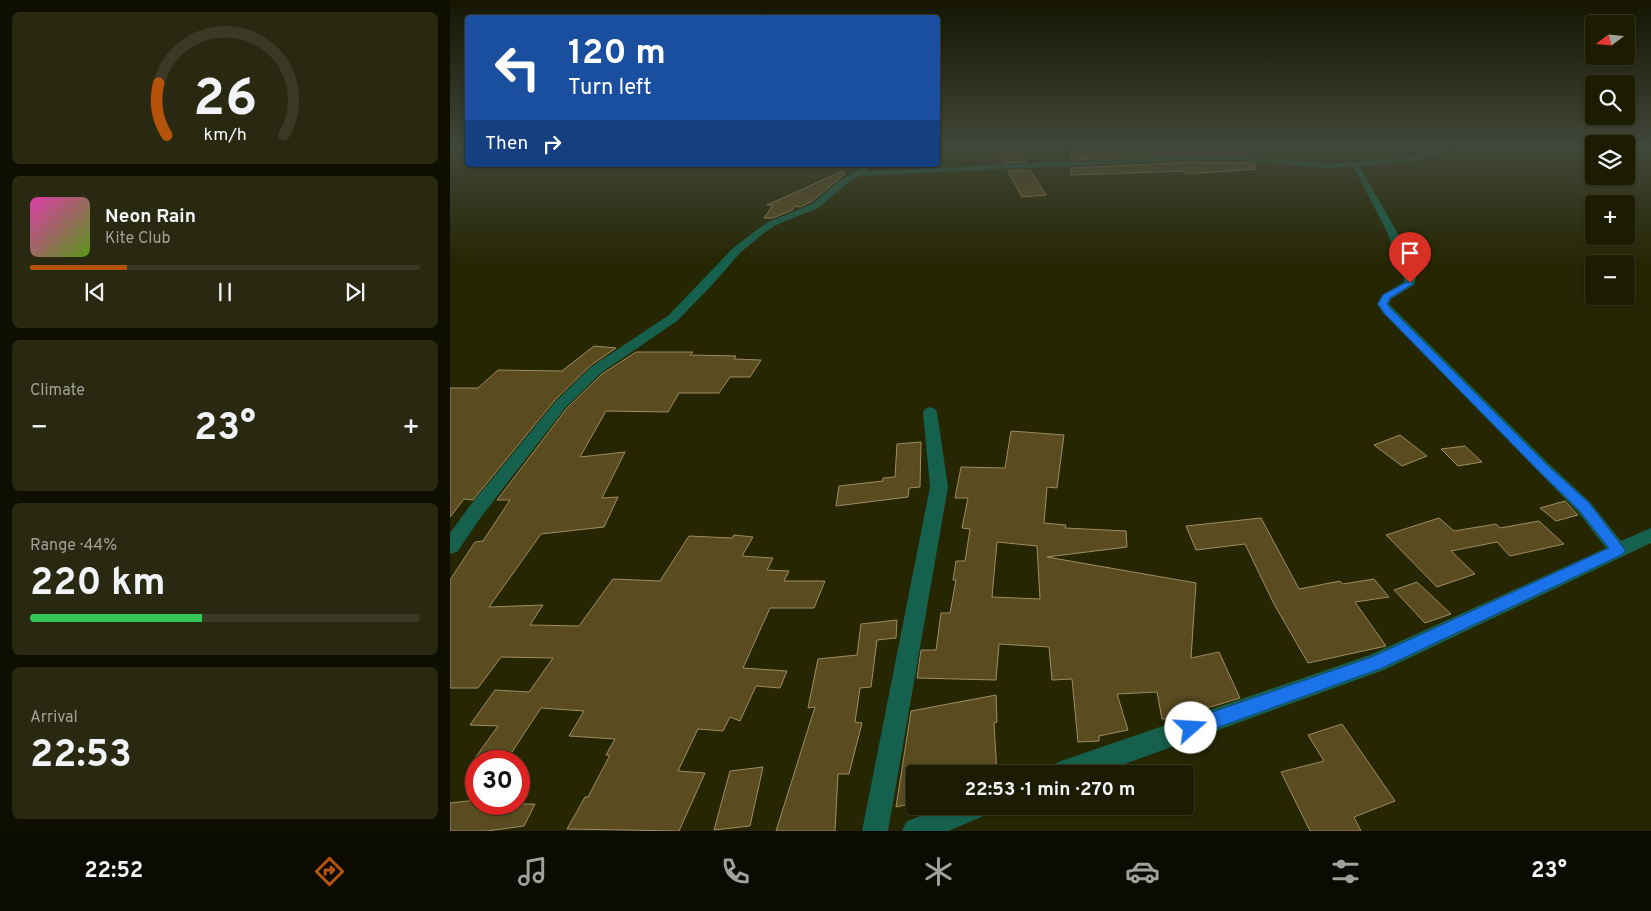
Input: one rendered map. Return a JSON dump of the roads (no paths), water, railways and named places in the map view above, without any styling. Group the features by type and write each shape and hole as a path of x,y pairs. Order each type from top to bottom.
{"street":[{"path":"450,547 475,512 561,404 596,370 673,318 737,250 761,231 771,224 815,206 840,185"},
{"path":"1367,185 1392,232 1410,278 1410,283 1386,297 1383,304 1388,312 1584,507 1618,550"},
{"path":"875,831 939,487 930,412"},
{"path":"1086,765 1376,663 1651,535"},
{"path":"915,831 955,815"}]}
